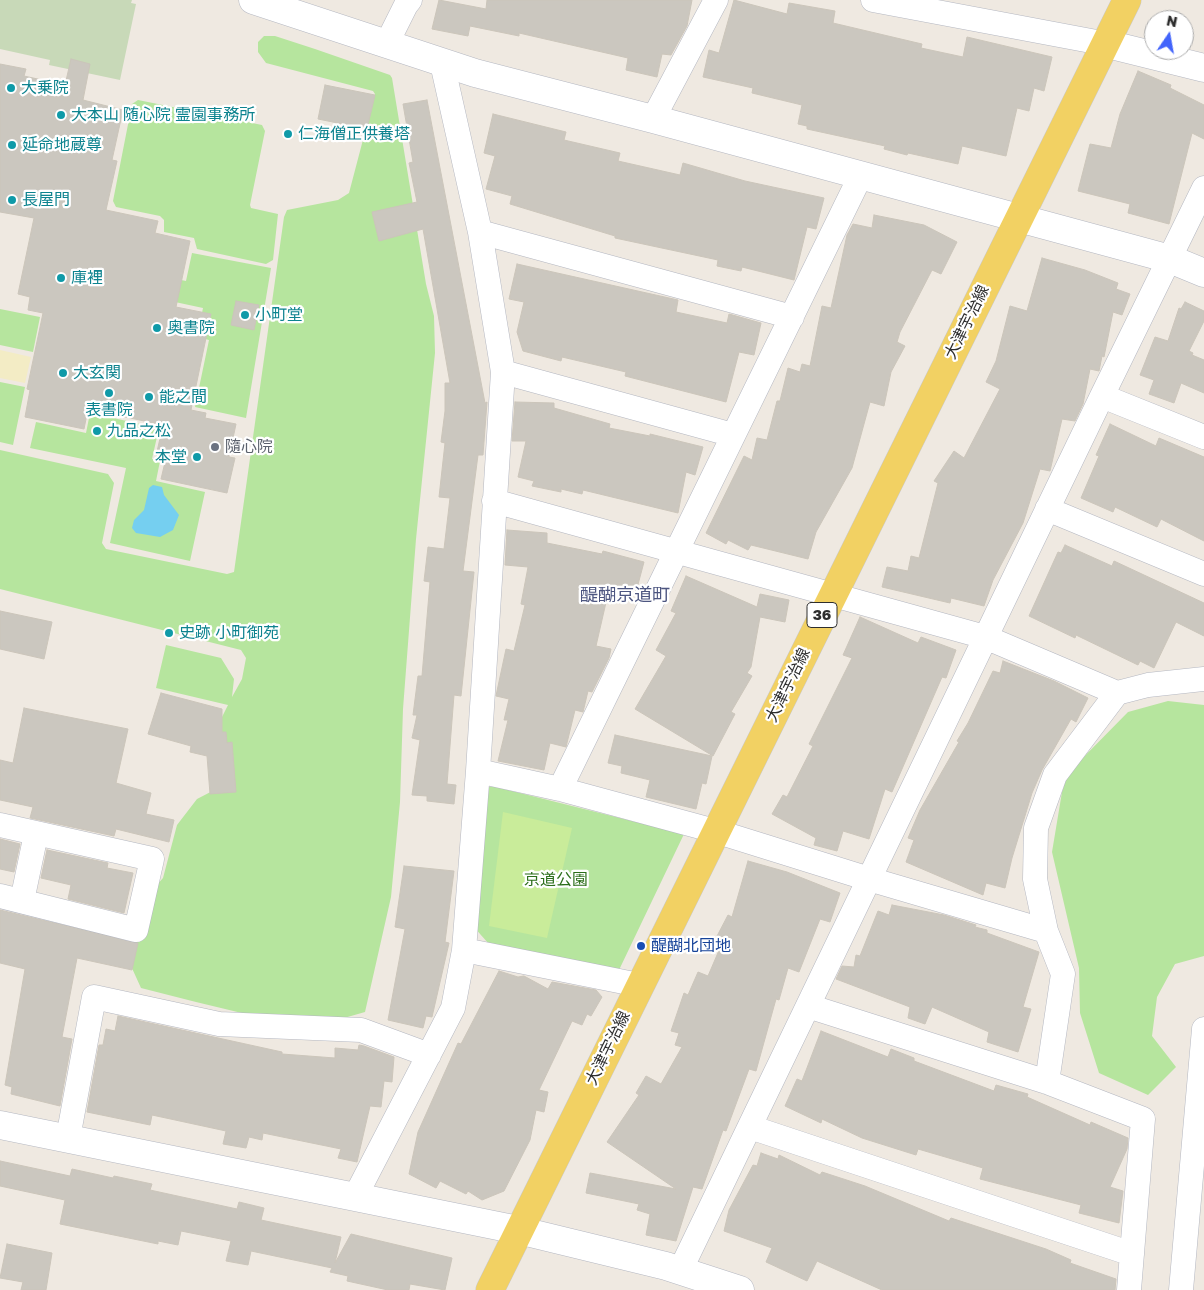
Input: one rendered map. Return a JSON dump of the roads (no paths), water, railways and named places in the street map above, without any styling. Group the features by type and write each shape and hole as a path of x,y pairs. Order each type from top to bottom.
{"main road":[{"name":"大津宇治線","path":"490,1290 1127,0"}],"street":[{"path":"253,0 442,63 1170,259 1204,273"},
{"path":"653,119 716,0"},
{"path":"873,0 1106,44 1204,68"},
{"path":"386,45 406,2"},
{"path":"355,1197 453,1008 464,950 478,770 503,372 480,232 442,63"},
{"path":"560,789 860,177"},
{"path":"680,1271 985,637 1204,188"},
{"path":"480,232 792,317"},
{"path":"503,372 734,435"},
{"path":"1102,396 1204,437"},
{"path":"494,501 833,593 985,637 1117,693 1148,685 1204,679"},
{"path":"1047,509 1204,574"},
{"path":"1047,1082 1063,974 1046,931 1035,879 1036,828 1055,775 1117,693"},
{"path":"478,770 560,789 715,831 1046,931"},
{"path":"0,825 152,859 136,930 11,899 36,834"},
{"path":"464,950 639,985"},
{"path":"68,1138 94,997 218,1024 361,1030 428,1055"},
{"path":"808,1006 1047,1082 1143,1119 1129,1290"},
{"path":"1181,1290 1204,1029"},
{"path":"0,1125 518,1230 680,1271 740,1290"},
{"path":"750,1127 1132,1254"}],"water":[{"path":"153,485 162,487 164,495 179,515 173,530 160,537 136,533 132,528 134,520 144,510 149,488"}],"place":[{"name":"大乗院","path":"11,88"},
{"name":"大本山 随心院 霊園事務所","path":"61,115"},
{"name":"仁海僧正供養塔","path":"288,134"},
{"name":"延命地蔵尊","path":"12,145"},
{"name":"長屋門","path":"12,200"},
{"name":"庫裡","path":"61,278"},
{"name":"小町堂","path":"245,315"},
{"name":"奥書院","path":"157,328"},
{"name":"大玄関","path":"63,373"},
{"name":"表書院","path":"109,393"},
{"name":"能之間","path":"149,397"},
{"name":"九品之松","path":"97,431"},
{"name":"隨心院","path":"215,447"},
{"name":"本堂","path":"197,457"},
{"name":"史跡 小町御苑","path":"169,633"},
{"name":"醍醐北団地","path":"641,946"}],"district":[{"name":"醍醐京道町","path":"625,595"}],"park label":[{"name":"京道公園","path":"556,880"}]}
